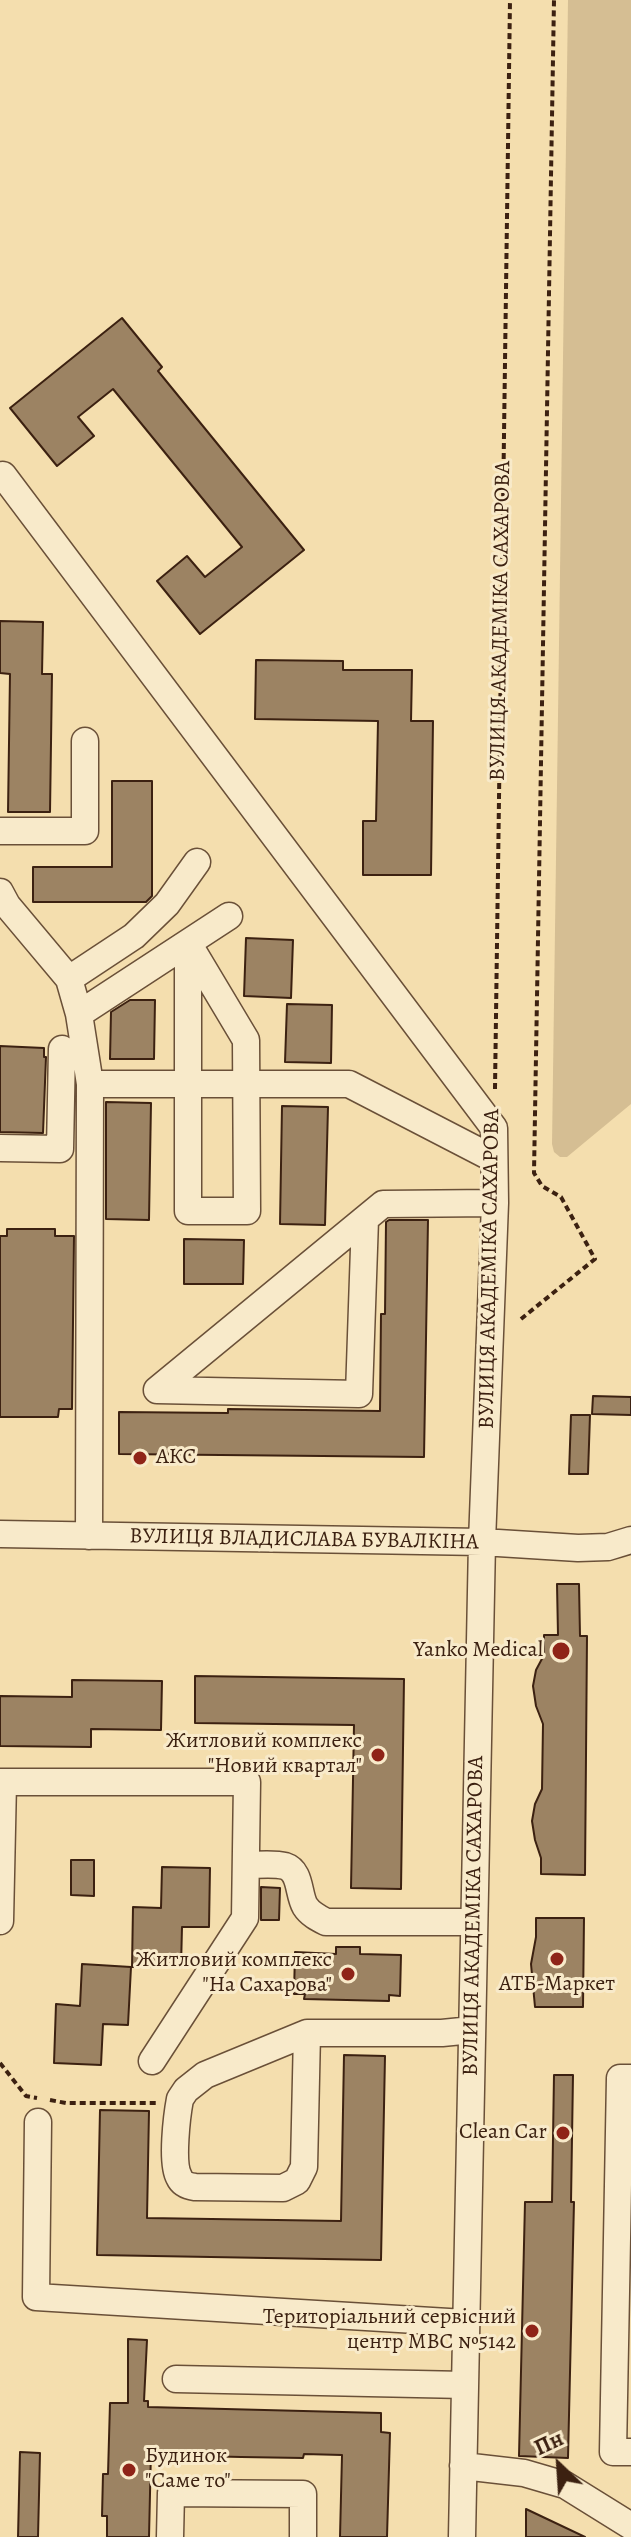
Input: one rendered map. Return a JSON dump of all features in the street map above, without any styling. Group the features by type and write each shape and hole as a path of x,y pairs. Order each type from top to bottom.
{"street":[{"path":"3,475 494,1128"},
{"path":"0,831 85,831 85,741"},
{"path":"69,979 134,936 167,904 197,862"},
{"path":"0,892 7,905 69,979 79,1014 90,1084 89,1536"},
{"path":"79,1014 229,916"},
{"path":"188,943 246,1040 247,1211 188,1211 188,943"},
{"path":"0,1148 60,1149 62,1049"},
{"path":"90,1084 349,1084 494,1159"},
{"name":"ВУЛИЦЯ АКАДЕМІКА САХАРОВА","path":"462,2537 482,1542 495,1203 494,1128"},
{"path":"365,1219 359,1394 157,1390 383,1204 495,1203"},
{"name":"ВУЛИЦЯ ВЛАДИСЛАВА БУВАЛКІНА","path":"0,1534 623,1547"},
{"path":"0,1921 2,1782 247,1782 245,1918 152,2061"},
{"path":"246,1865 291,1869 305,1906 314,1916 326,1922 474,1922"},
{"path":"307,2033 304,2167 297,2181 283,2188 195,2187 180,2181 175,2166 179,2104 186,2090 205,2075 307,2033 442,2033 472,2030"},
{"path":"631,2078 620,2078 613,2452 631,2452"},
{"path":"38,2122 36,2297 465,2323"},
{"path":"176,2379 465,2385"},
{"path":"463,2466 524,2473 565,2485 631,2526"},
{"path":"170,2537 171,2493 303,2494 303,2537"}],"path":[{"name":"ВУЛИЦЯ АКАДЕМІКА САХАРОВА","path":"494,1128 510,0"},
{"path":"521,1319 595,1259 561,1197 542,1186 534,1173 554,0"},
{"path":"0,2063 26,2096 66,2103 179,2104"}],"shaded area":[{"path":"568,0 631,0 631,1104 567,1157 560,1157 554,1152 552,1144"}],"building":[{"path":"122,318 162,367 158,371 304,550 200,634 157,581 187,556 205,577 242,547 113,389 78,417 94,436 57,466 10,408"},
{"path":"0,621 43,622 42,674 52,674 50,812 8,812 10,674 0,673"},
{"path":"256,660 343,661 343,670 412,670 411,721 433,721 431,875 363,875 363,821 376,821 378,721 255,719"},
{"path":"112,781 152,781 152,896 146,902 33,902 33,867 112,867"},
{"path":"246,938 293,940 291,998 244,996"},
{"path":"130,1000 155,1000 154,1059 110,1059 111,1012"},
{"path":"287,1004 332,1005 331,1063 285,1062"},
{"path":"0,1046 44,1048 43,1133 0,1132"},
{"path":"106,1102 151,1103 149,1220 106,1219"},
{"path":"282,1106 328,1107 325,1225 280,1224"},
{"path":"428,1220 424,1457 119,1454 119,1412 228,1413 228,1409 380,1411 381,1314 385,1314 386,1222"},
{"path":"7,1229 55,1229 55,1236 74,1236 72,1409 59,1409 58,1417 0,1417 0,1236 7,1236"},
{"path":"184,1239 244,1240 243,1284 184,1284"},
{"path":"593,1396 631,1397 631,1415 592,1414"},
{"path":"571,1415 590,1415 588,1474 569,1474"},
{"path":"557,1584 579,1584 580,1636 587,1636 585,1875 541,1874 541,1858 532,1821 542,1789 543,1724 533,1686 536,1670 544,1655 544,1635 558,1635"},
{"name":"Житловий комплекс \"Новий квартал\"","path":"195,1676 404,1679 401,1889 351,1888 354,1725 195,1723"},
{"path":"72,1680 162,1681 161,1730 91,1729 91,1747 0,1746 0,1696 72,1697"},
{"path":"71,1860 94,1860 94,1896 71,1895"},
{"path":"162,1867 210,1868 209,1927 182,1927 181,1967 132,1967 133,1907 161,1908"},
{"path":"261,1887 280,1888 279,1920 261,1920"},
{"name":"АТБ-Маркет","path":"536,1918 584,1918 583,2007 535,2007 531,1964"},
{"name":"Житловий комплекс \"На Сахарова\"","path":"336,1947 360,1947 360,1954 401,1955 400,1996 389,1995 389,2001 304,1999 305,1994 294,1994 295,1952 336,1954"},
{"path":"82,1964 131,1967 128,2025 103,2024 101,2065 54,2063 56,2004 80,2006"},
{"path":"344,2055 385,2056 381,2260 97,2255 100,2110 149,2111 147,2218 341,2221"},
{"path":"554,2075 573,2075 571,2202 574,2202 568,2458 519,2456 525,2202 552,2202"},
{"name":"Будинок \"Саме то\"","path":"128,2339 147,2340 144,2401 148,2401 148,2407 381,2413 381,2432 390,2433 387,2537 340,2537 342,2455 304,2454 303,2458 200,2456 200,2451 151,2450 149,2537 107,2537 107,2516 102,2516 103,2474 108,2474 110,2403 128,2403"},
{"path":"20,2452 40,2453 38,2537 18,2537"},
{"path":"526,2509 585,2537 526,2537"}],"place":[{"name":"АКС","path":"140,1458"},
{"name":"Yanko Medical","path":"561,1651"},
{"name":"Житловий комплекс \"Новий квартал\"","path":"378,1755"},
{"name":"АТБ-Маркет","path":"557,1959"},
{"name":"Житловий комплекс \"На Сахарова\"","path":"348,1974"},
{"name":"Clean Car","path":"563,2133"},
{"name":"Територіальний сервісний центр МВС №5142","path":"532,2331"},
{"name":"Будинок \"Саме то\"","path":"129,2470"}]}
